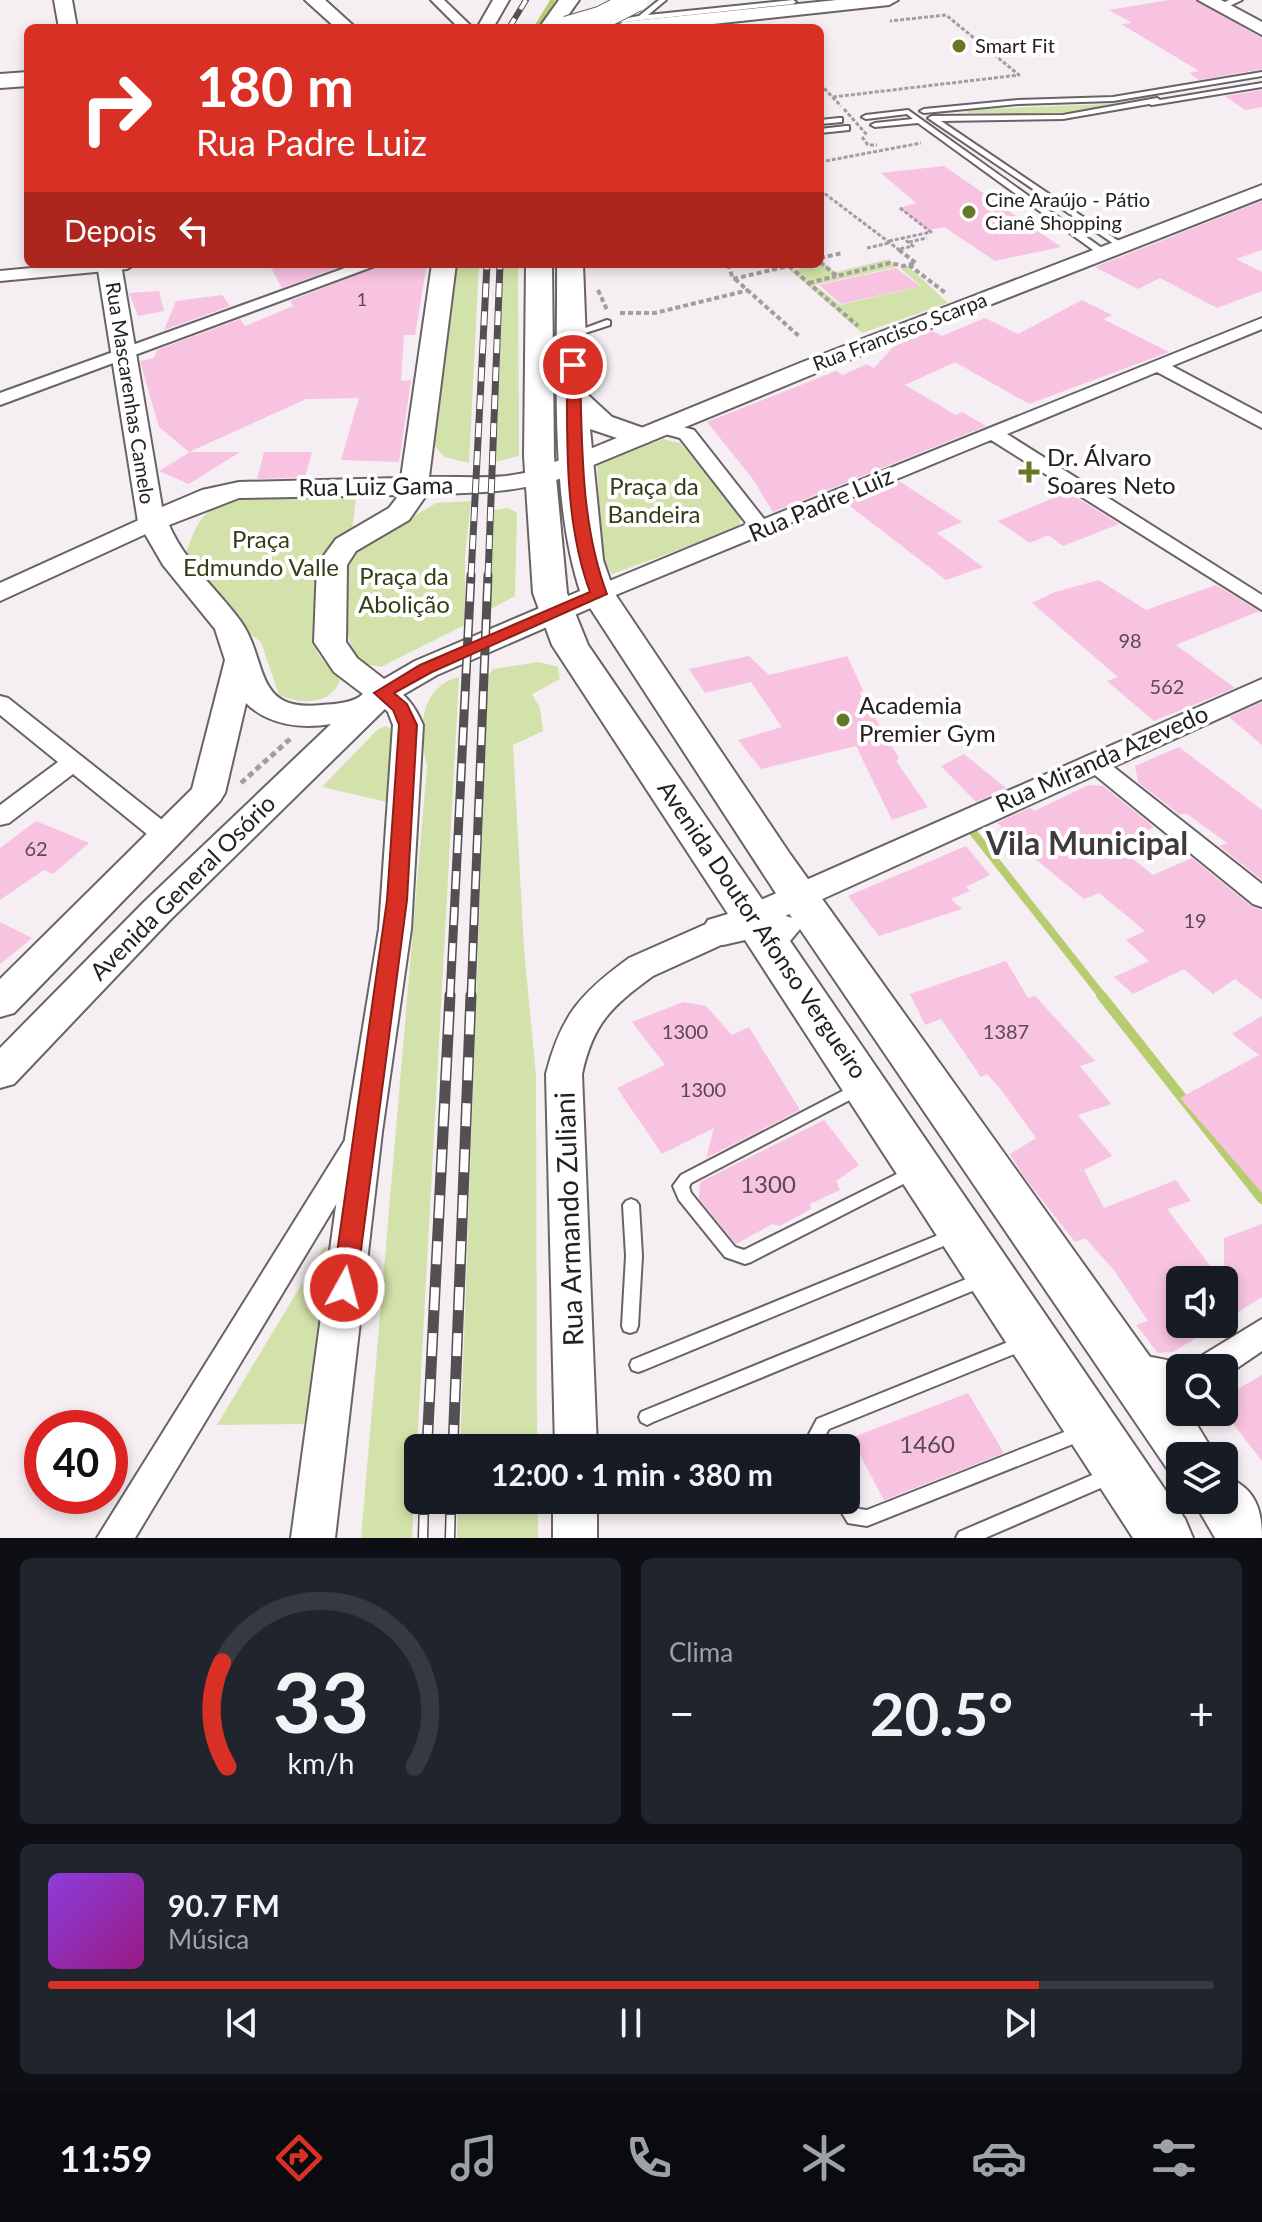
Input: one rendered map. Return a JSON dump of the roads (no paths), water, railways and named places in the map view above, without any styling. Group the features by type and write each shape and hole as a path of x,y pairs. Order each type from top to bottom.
{"main road":[{"path":"63,0 67,24"},
{"path":"314,0 342,24"},
{"path":"552,24 569,0"},
{"path":"574,24 590,0"},
{"path":"658,24 889,0"},
{"path":"1221,2 1262,29"},
{"path":"582,24 638,9"},
{"path":"0,81 24,79"},
{"name":"Rua Mascarenhas Camelo","path":"115,268 125,352 152,522"},
{"path":"152,522 175,563 231,629 239,663 252,689 275,710 307,717 371,693 330,642 332,565 358,535 399,514 416,487 443,268"},
{"name":"Avenida Doutor Afonso Vergueiro","path":"539,268 545,565 557,612 570,645 745,923 866,1085 1165,1538"},
{"name":"Avenida Doutor Afonso Vergueiro","path":"570,268 577,463 586,560 598,594 799,894 1179,1442"},
{"path":"574,396 587,416 600,424 650,432"},
{"name":"Rua Francisco Scarpa","path":"541,478 577,463"},
{"name":"Rua Luiz Gama","path":"152,522 212,496 252,489 500,484 541,478"},
{"path":"346,487 360,493 363,498 358,535"},
{"path":"175,563 180,532 212,496"},
{"name":"Rua Padre Luiz","path":"371,693 598,594"},
{"name":"Avenida General Osório","path":"0,1003 208,793 239,663"},
{"name":"Avenida General Osório","path":"0,1073 371,693"},
{"path":"157,911 175,858 167,837"},
{"path":"745,923 790,933 823,952 870,997"},
{"path":"1231,1514 1248,1538"}],"street":[{"path":"437,0 462,24"},
{"path":"487,24 501,0"},
{"name":"Rua Francisco Scarpa","path":"577,463 1262,191"},
{"path":"0,276 84,268"},
{"path":"0,399 361,268"},
{"name":"Rua Padre Luiz","path":"598,594 1262,323"},
{"path":"1159,366 1262,422"},
{"path":"650,432 687,434 750,512 757,524 753,533"},
{"path":"993,433 1262,604"},
{"path":"0,593 152,522"},
{"name":"Rua Miranda Azevedo","path":"598,999 641,967 745,923 799,894 1262,688"},
{"path":"313,1538 364,1132 395,929 408,725 401,708 371,693"},
{"path":"0,703 167,837"},
{"path":"0,817 75,761"},
{"path":"1093,762 1262,898"},
{"name":"Rua Armando Zuliani","path":"576,1434 564,1074 571,1044 598,999"},
{"path":"115,1538 364,1132"},
{"path":"1231,1354 1262,1333"},
{"path":"1121,1361 1151,1375 1166,1376"},
{"path":"575,1514 575,1538"}],"lane":[{"path":"638,9 663,0"},
{"path":"638,9 793,2"},
{"path":"1111,249 924,111 1018,102 1113,99 1262,74"},
{"path":"934,119 1063,117 1262,85"},
{"path":"1109,110 1168,97 1172,95 1169,90"},
{"path":"866,117 908,112 917,121 1111,249"},
{"path":"824,122 839,120"},
{"path":"875,125 917,121"},
{"path":"824,131 846,128"},
{"path":"573,334 607,319"},
{"path":"866,1085 686,1179 681,1186 684,1196 730,1252 749,1257 921,1169"},
{"path":"630,1326 634,1256 631,1205"},
{"path":"638,1365 962,1231"},
{"path":"647,1417 992,1276"},
{"path":"817,1434 823,1424 1033,1339"},
{"path":"852,1514 867,1518 1092,1429"},
{"path":"965,1538 1121,1470"}],"waterway":[{"path":"538,24 553,0"},
{"path":"969,827 1103,997"},
{"path":"1101,995 1262,1199"}],"railway":[{"path":"511,24 526,0"},
{"path":"471,577 487,268"},
{"path":"488,577 500,268"},
{"path":"450,997 471,575"},
{"path":"471,997 488,575"},
{"path":"428,1434 450,995"},
{"path":"454,1434 471,995"},
{"path":"423,1538 424,1514"},
{"path":"450,1538 451,1514"}],"place":[{"name":"Smart Fit","path":"959,46"},
{"name":"Cine Araújo - Pátio Cianê Shopping","path":"969,212"},
{"name":"Dr. Álvaro Soares Neto","path":"1029,472"},
{"name":"Academia Premier Gym","path":"843,720"}],"district":[{"name":"Vila Municipal","path":"1087,844"}],"park label":[{"name":"Praça da Bandeira","path":"654,501"},
{"name":"Praça Edmundo Valle","path":"261,554"},
{"name":"Praça da Abolição","path":"404,591"}]}
